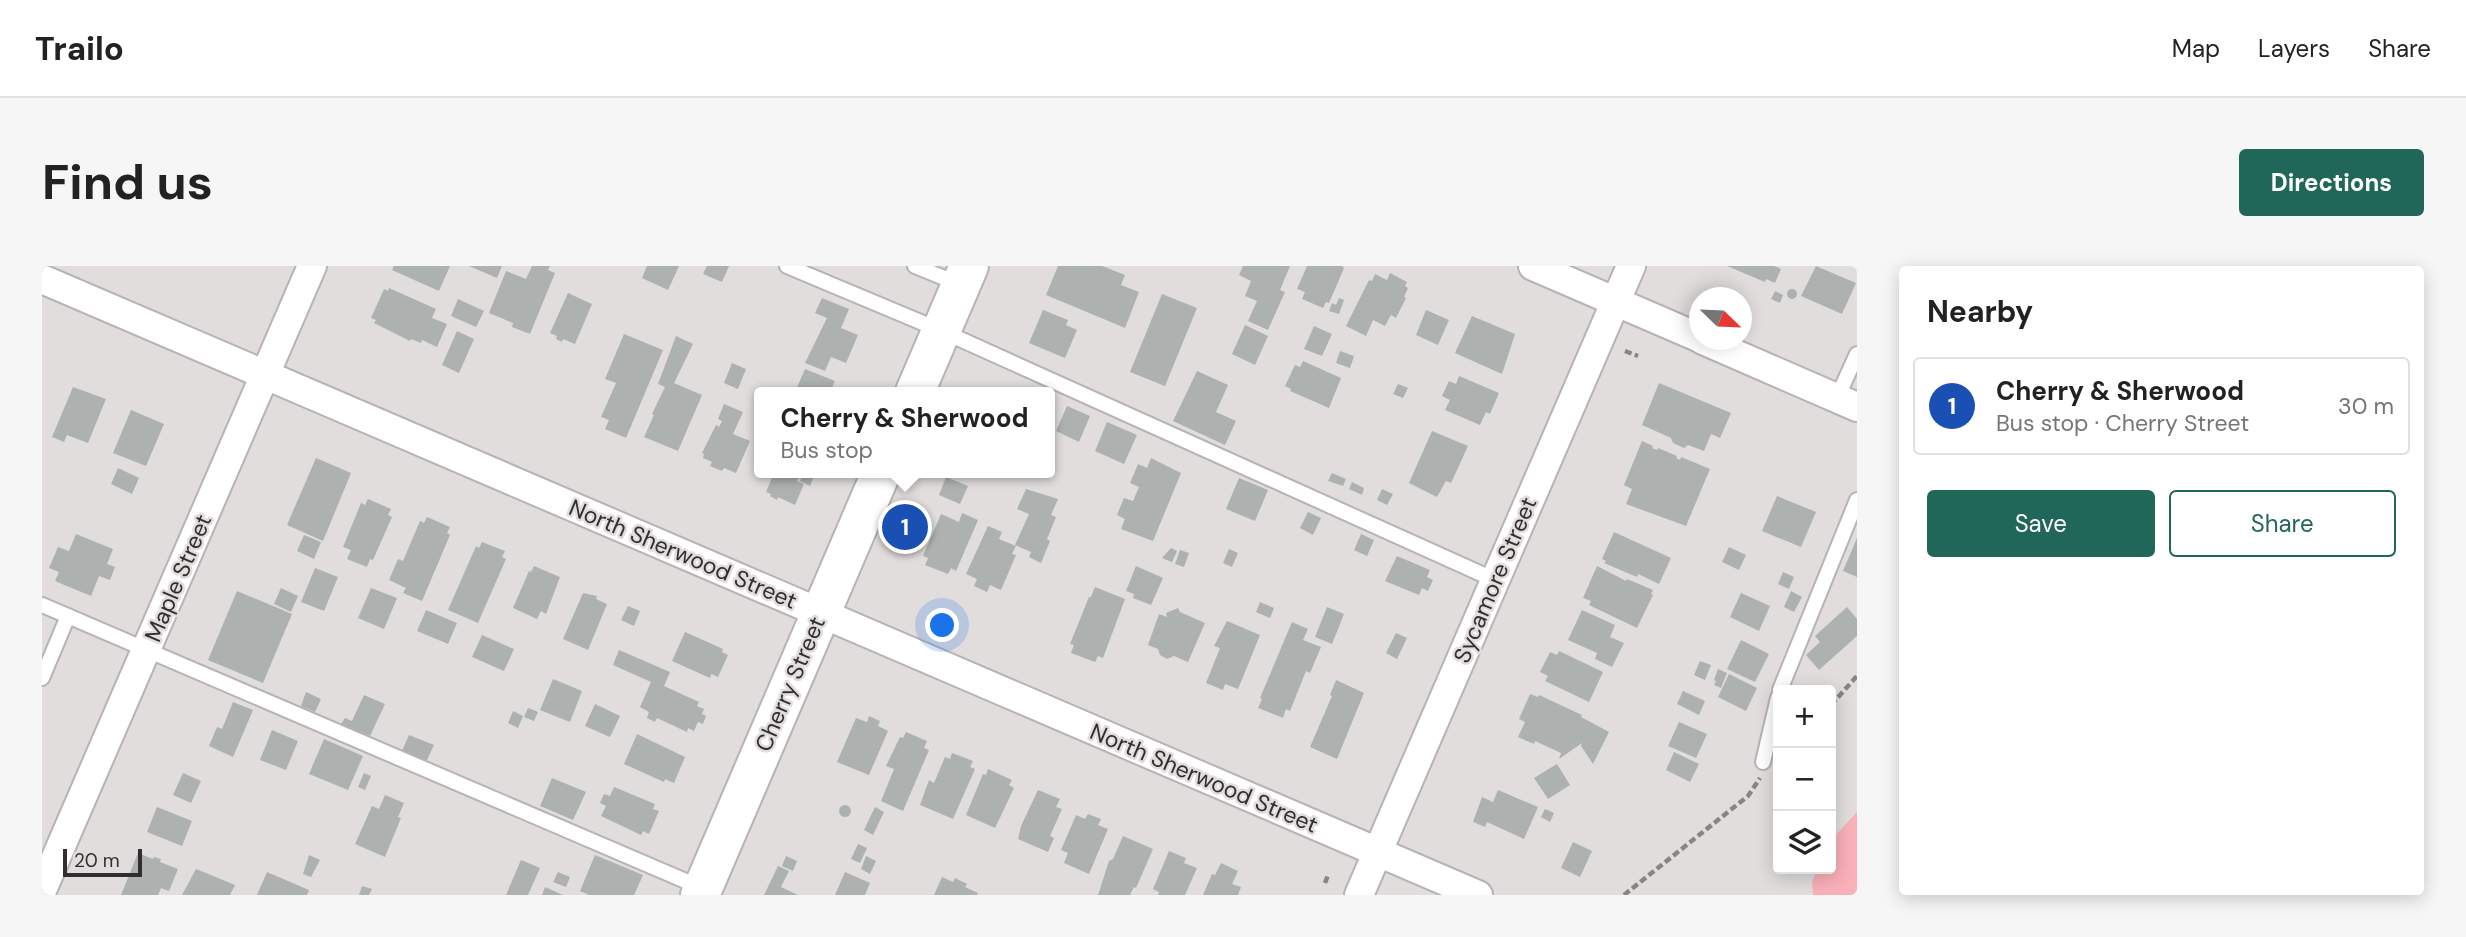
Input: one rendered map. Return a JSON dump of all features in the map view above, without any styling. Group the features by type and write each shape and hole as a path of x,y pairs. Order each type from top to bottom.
{"street":[{"name":"Maple Street","path":"42,890 312,266"},
{"path":"1533,266 1689,334"},
{"name":"Sycamore Street","path":"1359,895 1631,266"},
{"path":"917,387 965,275"},
{"name":"North Sherwood Street","path":"42,279 1478,895"},
{"path":"1726,350 1847,403"},
{"name":"Cherry Street","path":"707,893 821,612 879,478"}],"lane":[{"path":"787,266 942,331 1495,580"},
{"path":"915,266 965,275"},
{"path":"1847,403 1857,354"},
{"path":"1782,685 1857,500"},
{"path":"42,605 707,893"},
{"path":"42,678 68,616"},
{"path":"1763,762 1773,719"}],"path":[{"path":"1625,351 1639,356"},
{"path":"1836,699 1857,676"},
{"path":"1624,895 1748,796 1759,781 1763,762"},
{"path":"1325,883 1328,875"}],"shaded area":[{"path":"1857,812 1857,895 1813,895 1812,882 1815,874 1836,874 1836,835"}],"building":[{"path":"394,266 450,266 439,291 392,270"},
{"path":"469,266 502,266 497,278"},
{"path":"532,266 550,266 548,270 555,273 530,334 489,313 506,271 526,279"},
{"path":"647,266 679,266 668,290 642,278"},
{"path":"707,266 729,266 722,282 703,274"},
{"path":"1058,266 1102,266 1125,275 1121,285 1139,292 1125,328 1046,295"},
{"path":"1243,266 1290,266 1280,290 1285,292 1268,330 1248,321 1257,301 1245,296 1251,281 1239,275"},
{"path":"1307,266 1344,268 1329,303 1326,302 1323,308 1302,299 1305,292 1297,289"},
{"path":"1727,266 1774,266 1781,269 1775,283 1766,279 1765,282"},
{"path":"1816,266 1856,283 1842,314 1801,296"},
{"path":"1390,273 1407,282 1405,286 1408,288 1396,318 1391,315 1385,326 1373,320 1366,336 1346,326 1369,280 1372,281 1375,274 1387,280"},
{"path":"389,288 436,309 432,318 447,324 437,347 422,340 421,343 411,339 410,341 374,323 376,320 371,318 384,289 388,291"},
{"path":"1792,289 1796,290 1796,298 1792,299 1788,298 1787,294 1788,290"},
{"path":"1775,291 1783,295 1780,303 1771,299"},
{"path":"568,293 592,304 575,344 563,339 562,342 550,333"},
{"path":"1162,294 1197,308 1165,386 1130,372"},
{"path":"822,298 849,309 841,328 858,335 846,363 831,357 825,371 805,363 827,318 815,313"},
{"path":"1339,298 1344,300 1339,314 1329,311 1332,303 1336,305"},
{"path":"458,299 484,311 476,327 451,316"},
{"path":"1043,310 1068,320 1066,325 1077,330 1065,358 1029,343"},
{"path":"1426,310 1449,320 1438,345 1416,335"},
{"path":"1472,316 1515,334 1502,374 1455,353"},
{"path":"1245,325 1268,336 1255,365 1232,354"},
{"path":"1314,326 1332,334 1322,356 1304,349"},
{"path":"457,331 474,339 459,373 442,365"},
{"path":"624,334 663,350 626,438 605,429 609,420 601,417 616,383 605,379"},
{"path":"676,336 693,344 674,383 702,395 678,451 644,437 665,387 658,384"},
{"path":"1340,351 1354,356 1350,368 1336,363"},
{"path":"1303,361 1341,378 1329,408 1290,391 1291,389 1285,386 1295,365 1300,367"},
{"path":"732,363 746,369 738,389 724,383"},
{"path":"805,369 835,381 832,387 797,387"},
{"path":"1197,371 1228,385 1216,412 1236,421 1225,445 1173,421"},
{"path":"1459,376 1499,393 1490,414 1486,412 1480,425 1445,410 1450,400 1442,396 1449,381 1456,384"},
{"path":"1659,383 1731,413 1720,438 1711,434 1704,451 1688,445 1684,448 1673,443 1671,438 1642,425"},
{"path":"1398,384 1408,388 1403,398 1393,394"},
{"path":"73,387 106,399 88,443 67,435 64,442 52,437"},
{"path":"724,404 743,412 733,434 750,441 736,473 710,466 712,462 703,458 702,453 716,425 719,427 722,421 718,419"},
{"path":"1067,406 1090,416 1079,442 1056,431"},
{"path":"131,410 164,424 146,466 113,453"},
{"path":"1107,422 1137,435 1124,464 1095,451"},
{"path":"1432,431 1468,446 1451,483 1446,481 1437,497 1409,483"},
{"path":"1642,441 1653,446 1652,448 1677,456 1680,460 1681,457 1710,469 1686,526 1626,504 1632,489 1624,485"},
{"path":"316,458 351,473 323,541 287,525"},
{"path":"1151,458 1181,473 1153,541 1121,529 1125,519 1117,515 1124,498 1133,501 1139,487 1130,483 1138,464 1147,468"},
{"path":"118,468 139,478 132,494 111,484"},
{"path":"1332,473 1346,479 1343,486 1328,481"},
{"path":"772,478 798,478 797,481 804,484 795,505 778,497 777,500 766,492"},
{"path":"801,478 813,478 810,486 800,481"},
{"path":"946,478 968,486 960,504 939,495"},
{"path":"1239,478 1268,490 1255,521 1226,509"},
{"path":"1352,482 1364,488 1362,495 1349,489"},
{"path":"1026,489 1058,499 1051,515 1056,517 1047,539 1050,541 1041,563 1029,557 1031,552 1015,545 1029,514 1017,509"},
{"path":"1382,489 1393,494 1387,505 1377,500"},
{"path":"1777,496 1816,512 1801,547 1762,531"},
{"path":"368,499 391,509 388,515 392,517 373,560 370,559 367,567 347,559 351,550 343,547 361,503 365,505"},
{"path":"1308,512 1321,518 1313,535 1300,528"},
{"path":"962,513 978,520 956,571 951,568 948,574 925,565 928,558 923,556 941,514 959,522"},
{"path":"427,517 450,527 447,533 450,535 422,601 403,593 406,588 389,580 398,559 403,561 420,521 424,523"},
{"path":"988,526 1002,532 999,539 1016,546 1012,554 1016,555 1001,590 990,585 987,592 974,586 977,579 966,574"},
{"path":"1614,532 1671,558 1659,584 1604,563 1606,561 1602,559"},
{"path":"76,534 113,549 107,564 115,567 110,580 99,576 91,596 55,581 59,572 49,568 58,547 69,551"},
{"path":"1361,534 1374,540 1367,556 1354,550"},
{"path":"304,535 321,542 314,559 297,551"},
{"path":"1857,538 1857,577 1843,571"},
{"path":"482,542 505,551 502,557 506,559 478,623 448,610 476,546 479,548"},
{"path":"1729,547 1746,555 1739,570 1722,562"},
{"path":"1171,548 1177,551 1172,562 1162,558"},
{"path":"1229,549 1238,553 1232,567 1223,563"},
{"path":"1180,550 1189,553 1184,567 1175,564"},
{"path":"1397,556 1430,570 1427,577 1433,580 1428,591 1422,588 1419,595 1385,581"},
{"path":"534,566 560,577 546,614 541,611 537,619 513,608 529,571 531,572"},
{"path":"1136,566 1163,578 1151,605 1133,598 1134,594 1126,591"},
{"path":"1597,566 1626,581 1627,579 1653,590 1637,628 1589,605 1591,601 1583,598"},
{"path":"315,568 338,577 324,611 301,602"},
{"path":"1783,572 1794,577 1789,589 1778,584"},
{"path":"1095,587 1125,599 1103,658 1098,656 1095,662 1071,653 1074,645 1070,644"},
{"path":"281,588 298,596 291,612 274,604"},
{"path":"371,588 397,598 384,629 358,618"},
{"path":"237,591 292,614 263,683 208,660"},
{"path":"1791,591 1802,597 1794,612 1784,607"},
{"path":"583,593 597,596 596,599 607,604 588,650 563,639"},
{"path":"1741,593 1770,606 1759,631 1730,617"},
{"path":"1260,602 1274,608 1270,618 1256,612"},
{"path":"628,606 640,611 634,626 621,620"},
{"path":"1327,607 1344,614 1332,644 1315,637"},
{"path":"1847,607 1857,619 1857,636 1819,670 1806,655 1820,642 1815,636"},
{"path":"1178,608 1180,612 1205,623 1188,662 1174,656 1167,659 1160,655 1158,649 1148,645 1159,614 1167,617 1166,613"},
{"path":"426,610 457,623 448,644 417,631"},
{"path":"1582,610 1615,625 1610,637 1624,643 1612,667 1595,659 1597,653 1568,640"},
{"path":"1227,621 1260,635 1238,689 1225,684 1223,690 1206,683 1220,648 1214,646"},
{"path":"1292,622 1308,629 1303,640 1321,647 1310,673 1306,671 1290,711 1286,709 1283,718 1258,708"},
{"path":"685,632 723,649 722,652 728,655 718,677 711,674 710,678 672,661"},
{"path":"1396,633 1407,638 1397,659 1386,653"},
{"path":"482,635 514,649 504,671 472,657"},
{"path":"1741,640 1769,654 1755,682 1727,669"},
{"path":"619,650 670,672 664,686 699,702 697,706 704,709 702,714 706,716 703,724 698,722 694,731 688,728 687,732 657,718 655,722 647,718 649,712 640,707 651,682 613,665"},
{"path":"1559,651 1603,672 1589,702 1545,681 1548,676 1540,672 1550,652 1557,655"},
{"path":"1700,661 1711,665 1705,680 1694,675"},
{"path":"1718,669 1727,673 1721,688 1714,685"},
{"path":"1729,674 1757,688 1746,711 1718,697"},
{"path":"553,679 582,691 570,722 540,710"},
{"path":"1336,680 1364,693 1337,759 1310,747"},
{"path":"1683,691 1705,701 1699,715 1677,704"},
{"path":"306,692 321,699 315,712 301,706"},
{"path":"1530,694 1539,695 1582,715 1581,717 1609,732 1593,764 1581,746 1582,743 1559,759 1561,753 1535,741 1534,744 1518,737 1525,722 1519,719"},
{"path":"364,695 385,704 370,736 341,724 345,718 352,721"},
{"path":"233,702 253,710 233,757 209,746 217,727 222,729"},
{"path":"595,704 620,716 610,737 585,726"},
{"path":"528,708 538,712 534,721 524,717"},
{"path":"513,711 523,716 518,728 508,723"},
{"path":"869,716 880,721 878,726 888,731 869,775 837,762 856,718 867,722"},
{"path":"1679,722 1707,734 1696,758 1668,746"},
{"path":"272,730 298,741 286,770 260,760"},
{"path":"906,732 927,741 924,748 929,750 903,811 881,801 894,769 886,766 900,737 903,738"},
{"path":"637,734 685,757 674,783 665,779 664,782 624,764"},
{"path":"409,735 434,745 426,762 402,751"},
{"path":"324,739 363,756 348,790 309,774"},
{"path":"1674,752 1699,764 1690,782 1666,770"},
{"path":"952,753 973,761 970,767 975,769 953,819 920,805 929,780 934,783 945,757 950,759"},
{"path":"1557,764 1570,785 1548,799 1534,778"},
{"path":"988,769 1012,780 1009,785 1014,788 995,828 966,815 983,774 986,775"},
{"path":"183,773 201,781 191,803 173,795"},
{"path":"364,773 371,776 365,790 358,787"},
{"path":"552,778 586,792 573,820 540,806"},
{"path":"614,787 655,804 653,809 659,811 649,834 643,831 641,835 601,816 606,806 600,803 604,794 610,796"},
{"path":"1038,790 1060,799 1056,807 1062,809 1050,836 1054,838 1048,852 1018,839 1021,826"},
{"path":"1498,790 1538,807 1524,839 1487,822 1485,827 1473,822 1482,797 1493,802"},
{"path":"385,795 404,803 398,817 401,818 385,857 355,844 372,806 379,809"},
{"path":"845,805 851,811 845,817 839,811"},
{"path":"157,807 192,821 182,846 147,832"},
{"path":"875,807 884,812 873,835 864,830"},
{"path":"1545,809 1554,813 1550,822 1541,817"},
{"path":"1088,814 1101,819 1098,825 1108,829 1089,874 1064,863 1068,853 1061,850 1076,815 1085,819"},
{"path":"1123,836 1153,849 1136,888 1134,887 1130,895 1098,895 1109,861 1113,859"},
{"path":"1573,842 1592,851 1580,877 1561,868"},
{"path":"858,844 867,848 860,863 851,859"},
{"path":"1169,851 1186,858 1184,863 1197,868 1185,895 1158,895 1159,892 1153,889"},
{"path":"138,853 161,859 160,862 178,869 169,891 161,888 158,895 121,895"},
{"path":"309,855 320,860 311,877 303,874"},
{"path":"595,855 643,875 634,895 589,895 580,891"},
{"path":"786,856 797,861 793,871 782,866"},
{"path":"866,856 876,861 870,874 861,869"},
{"path":"521,860 540,868 528,895 506,895"},
{"path":"1221,863 1238,871 1232,884 1241,887 1238,895 1203,895 1212,874 1215,875"},
{"path":"778,866 789,871 781,887 798,895 764,895"},
{"path":"196,869 235,885 230,895 182,895"},
{"path":"267,872 309,890 307,895 257,895"},
{"path":"558,872 570,877 566,887 553,882"},
{"path":"845,872 870,883 865,895 835,895"},
{"path":"942,877 953,882 955,878 978,893 934,895"},
{"path":"362,886 372,889 369,895 359,895"},
{"path":"545,887 563,895 542,895"}],"place":[{"name":"Cherry & Sherwood","path":"905,527"}]}
